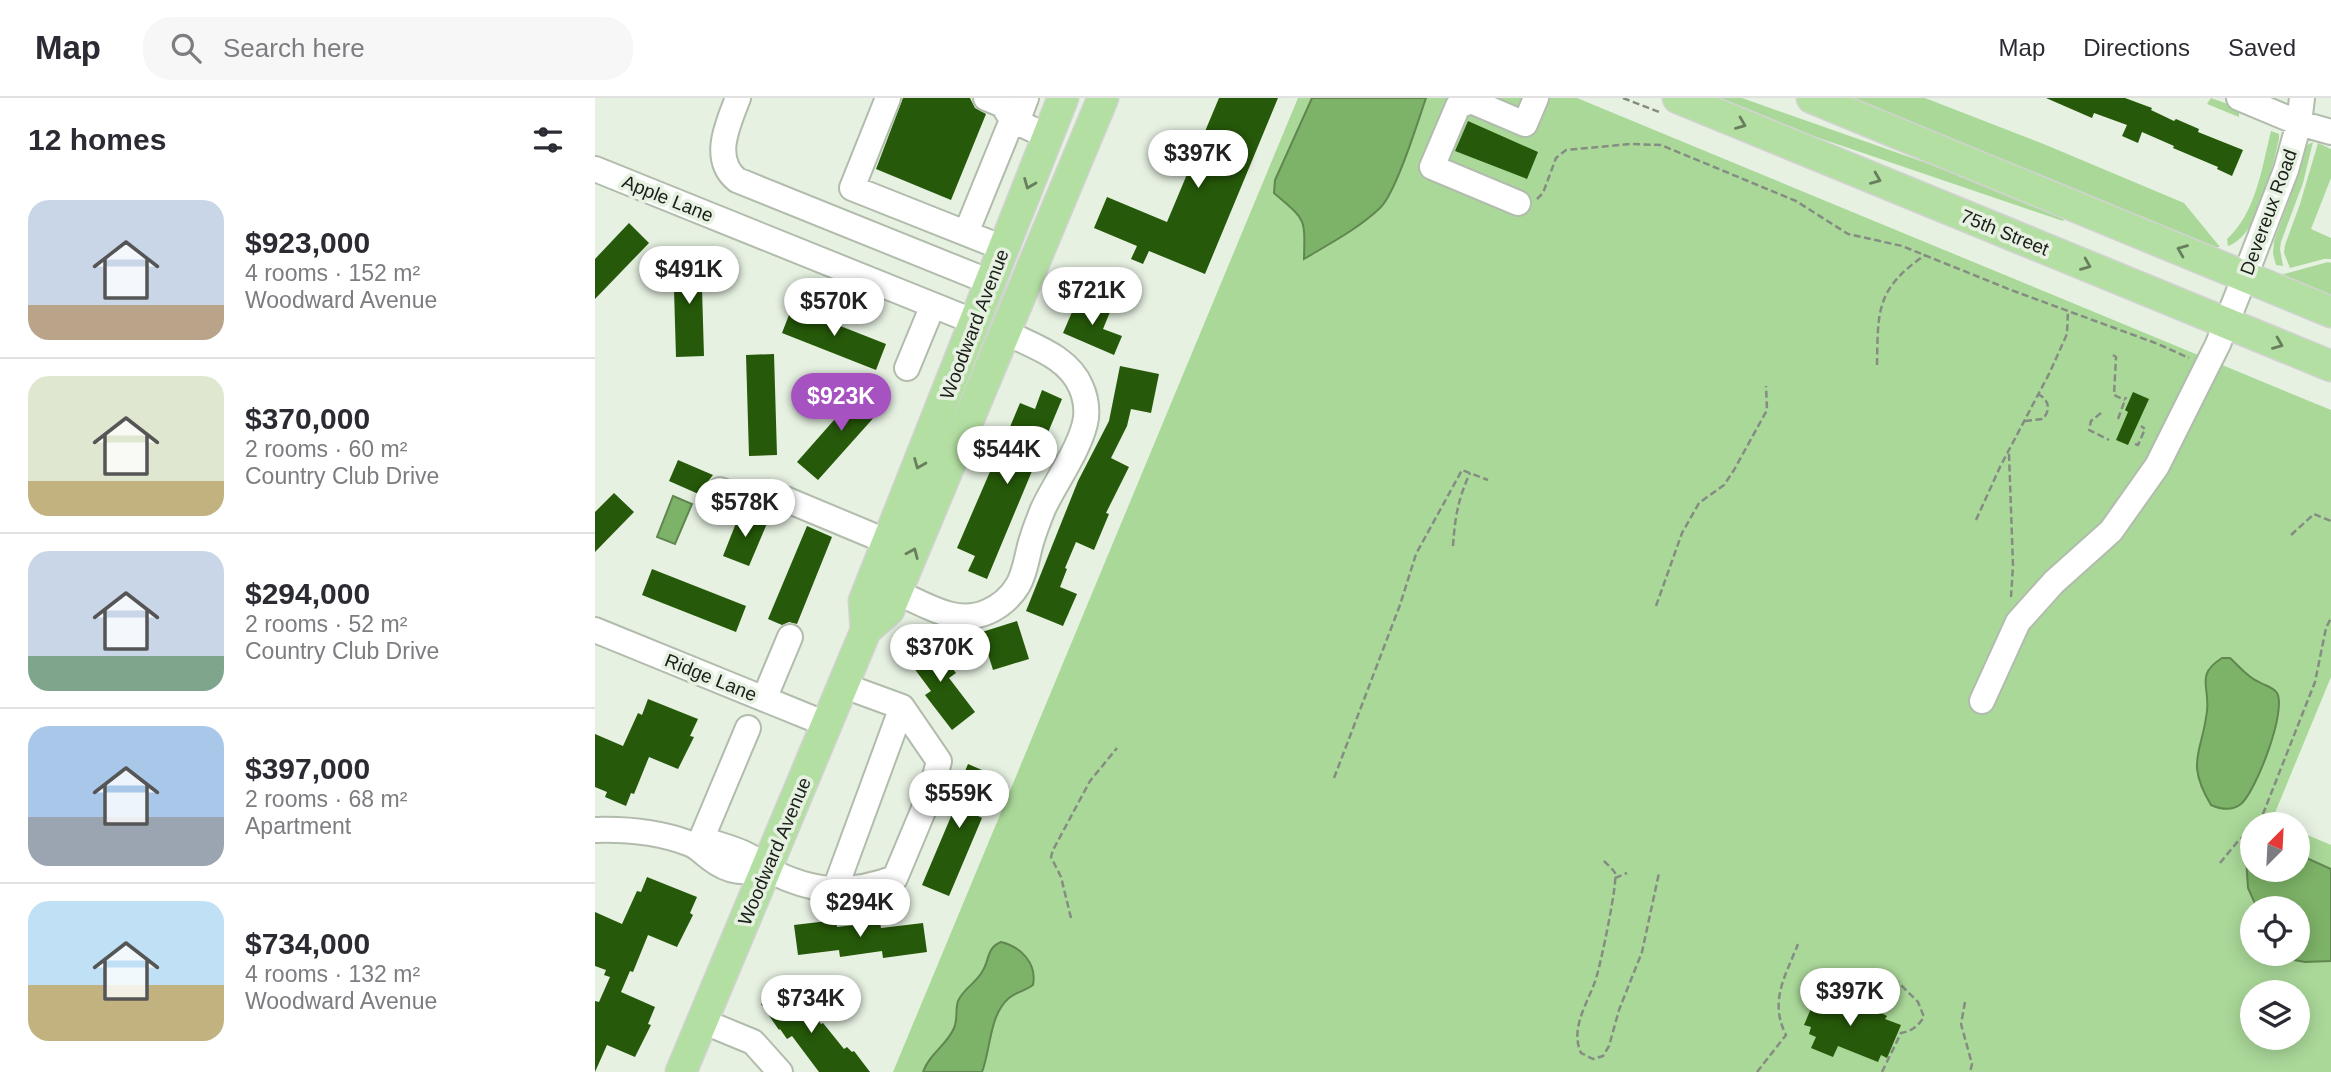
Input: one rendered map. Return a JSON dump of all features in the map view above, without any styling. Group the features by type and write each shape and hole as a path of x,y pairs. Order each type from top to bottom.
{"main road":[{"name":"Woodward Avenue","path":"866,629 864,601 1063,98"},
{"name":"Woodward Avenue","path":"681,1072 866,629 889,610 1103,98"},
{"name":"75th Street","path":"1678,98 2331,366"},
{"path":"1812,98 2331,312"}],"street":[{"path":"738,98 724,135 723,151 729,174 737,180 990,282"},
{"path":"888,98 852,188 1003,248"},
{"path":"986,98 1003,105 1014,121 1048,136"},
{"path":"966,233 1026,98"},
{"path":"1518,203 1432,167 1458,106 1471,102 1525,124 1536,98"},
{"path":"2239,98 2299,123 2331,132"},
{"name":"Devereux Road","path":"1982,701 2014,628 2028,608 2102,541 2157,466 2207,366 2245,276 2286,170 2299,123 2302,98"},
{"name":"Apple Lane","path":"598,175 975,322"},
{"path":"908,368 933,305"},
{"path":"896,592 940,612 970,617 998,607 1018,585 1044,508 1082,432 1086,402 1078,381 1064,363 1005,332"},
{"path":"720,491 744,499 785,499 888,542"},
{"name":"Ridge Lane","path":"595,630 826,724"},
{"path":"764,699 790,637"},
{"path":"595,830 639,831 698,847 711,842 749,855 767,869 807,887 872,887 895,878 931,792 939,761 902,707 842,684"},
{"path":"835,889 902,707"},
{"path":"698,847 748,729"},
{"path":"702,1021 753,1042 768,1066"}],"path":[{"path":"1518,203 1531,204 1543,193 1556,158 1566,150 1630,144 1661,145 1796,201 1848,233 1902,246 2158,344 2207,366"},
{"path":"1877,365 1878,321 1889,286 1925,255"},
{"path":"1976,520 2067,334 2068,311"},
{"path":"2113,355 2116,357 2114,395 2126,398 2118,419"},
{"path":"1656,606 1682,533 1699,503 1724,485 1767,410 1766,386"},
{"path":"2025,421 2043,419 2047,414 2047,401 2038,394"},
{"path":"2101,413 2091,421 2089,430 2109,440"},
{"path":"2135,444 2138,445 2145,429 2141,426"},
{"path":"2009,452 2013,565 2011,611 2014,628"},
{"path":"1334,778 1400,605 1416,554 1462,470 1488,480"},
{"path":"1453,546 1455,513 1470,473"},
{"path":"2291,535 2314,514 2331,521"},
{"path":"2264,812 2315,682 2326,628 2331,618"},
{"path":"1071,918 1061,877 1051,857 1090,781 1117,748"},
{"path":"2220,863 2240,839"},
{"path":"1604,860 1615,874 1615,894 1597,975 1577,1029 1576,1039 1581,1053 1593,1059 1603,1056 1609,1046 1619,1010 1642,952 1660,873"},
{"path":"1615,878 1627,873"},
{"path":"1765,1072 1758,1071 1786,1035 1779,1021 1778,996 1798,944"},
{"path":"1881,1072 1901,1033 1919,1026 1924,1017 1918,1002 1898,982"},
{"path":"1965,1002 1961,1024 1972,1064 1970,1072"}],"shaded area":[{"path":"1298,98 1577,98 2331,410 2331,677 2275,812 2240,812 2240,882 2310,882 2310,836 2331,845 2331,1072 893,1072"},
{"path":"1312,98 1426,98 1393,188 1380,208 1343,236 1304,259 1301,220 1274,193 1275,180"},
{"path":"1721,98 1742,98 1938,167 2064,219 2063,221 1816,137"},
{"path":"1850,98 1925,98 2046,145 2184,203 2220,247 2210,247"},
{"path":"2211,98 2239,108 2239,117 2207,104"},
{"path":"2271,131 2279,134 2279,139 2263,200 2248,229 2239,240 2228,246 2227,239 2245,216 2251,203"},
{"path":"2313,142 2303,183 2281,242 2283,266 2276,265 2274,241 2305,146"},
{"path":"2318,143 2331,149 2331,178 2311,229 2331,238 2331,259 2290,268 2284,253 2285,245"},
{"path":"2331,263 2331,297 2290,280 2281,272 2284,274"},
{"path":"673,496 692,504 675,544 657,537"},
{"path":"2222,658 2230,658 2251,678 2273,689 2279,702 2274,733 2262,768 2241,804 2226,809 2211,805 2203,790 2197,767 2207,711 2206,676"},
{"path":"2310,859 2331,869 2331,961 2310,962 2310,896 2252,896 2248,882 2310,882"},
{"path":"1001,942 1021,952 1030,963 1033,985 1012,996 1002,1005 994,1023 982,1072 923,1072 954,1028 960,997 979,976 993,948"}],"building":[{"path":"903,98 970,98 975,108 986,114 951,200 876,169"},
{"path":"1219,98 1278,98 1205,274 1149,251 1143,264 1131,259 1137,246 1094,228 1107,197 1167,222"},
{"path":"2046,98 2125,98 2243,150 2232,176 2142,132 2138,143 2122,136 2127,125 2094,113 2092,118"},
{"path":"1468,121 1538,152 1527,179 1455,151"},
{"path":"629,223 649,243 595,299 595,259"},
{"path":"701,255 704,356 676,357 673,256"},
{"path":"1078,298 1110,312 1103,329 1122,336 1114,355 1063,333"},
{"path":"792,307 886,344 876,370 782,333"},
{"path":"774,354 777,455 749,456 746,355"},
{"path":"1120,366 1159,374 1151,413 1131,409 1127,426 1111,458 1129,467 1106,513 1109,514 1094,550 1076,542 1065,568 1067,569 1060,587 1077,594 1063,626 1026,611 1078,481 1109,421"},
{"path":"864,386 885,405 818,480 797,462"},
{"path":"1042,390 1062,399 987,579 968,571 975,556 957,548 992,467 1010,474 1023,441 1007,434 1020,403 1035,409"},
{"path":"2133,392 2149,399 2128,445 2116,440"},
{"path":"678,460 713,475 706,484 703,496 669,481"},
{"path":"614,493 634,512 595,552 595,512"},
{"path":"740,513 768,521 749,566 723,556"},
{"path":"807,526 832,537 797,624 789,622 782,625 768,619"},
{"path":"652,569 746,606 736,632 642,595"},
{"path":"1017,621 1029,659 993,670 988,654 969,660 963,638"},
{"path":"929,638 956,673 949,678 975,712 952,730 925,695 931,691 905,656"},
{"path":"648,699 698,719 690,736 694,737 678,769 649,757 634,794 631,793 626,806 605,797 607,792 595,787 595,734 623,746 638,713 642,715"},
{"path":"968,764 996,776 978,816 982,818 949,896 922,885 955,807 951,805"},
{"path":"647,877 697,897 690,913 693,915 677,947 648,935 633,972 630,971 621,992 655,1007 648,1024 651,1025 635,1057 607,1045 595,1072 595,1001 599,1002 610,977 604,975 606,970 595,966 595,912 622,924 637,891 641,892"},
{"path":"836,920 837,927 880,922 881,928 923,923 927,952 883,958 882,951 840,957 839,950 798,955 794,925"},
{"path":"784,987 812,1019 816,1017 823,1023 844,1049 847,1047 854,1051 870,1072 819,1072 792,1036 787,1039 779,1030 761,1004"},
{"path":"1818,992 1847,1004 1849,999 1870,1007 1887,1016 1885,1019 1901,1025 1887,1058 1881,1055 1878,1062 1838,1046 1833,1057 1811,1048 1816,1037 1809,1034 1811,1027 1804,1025"}]}
